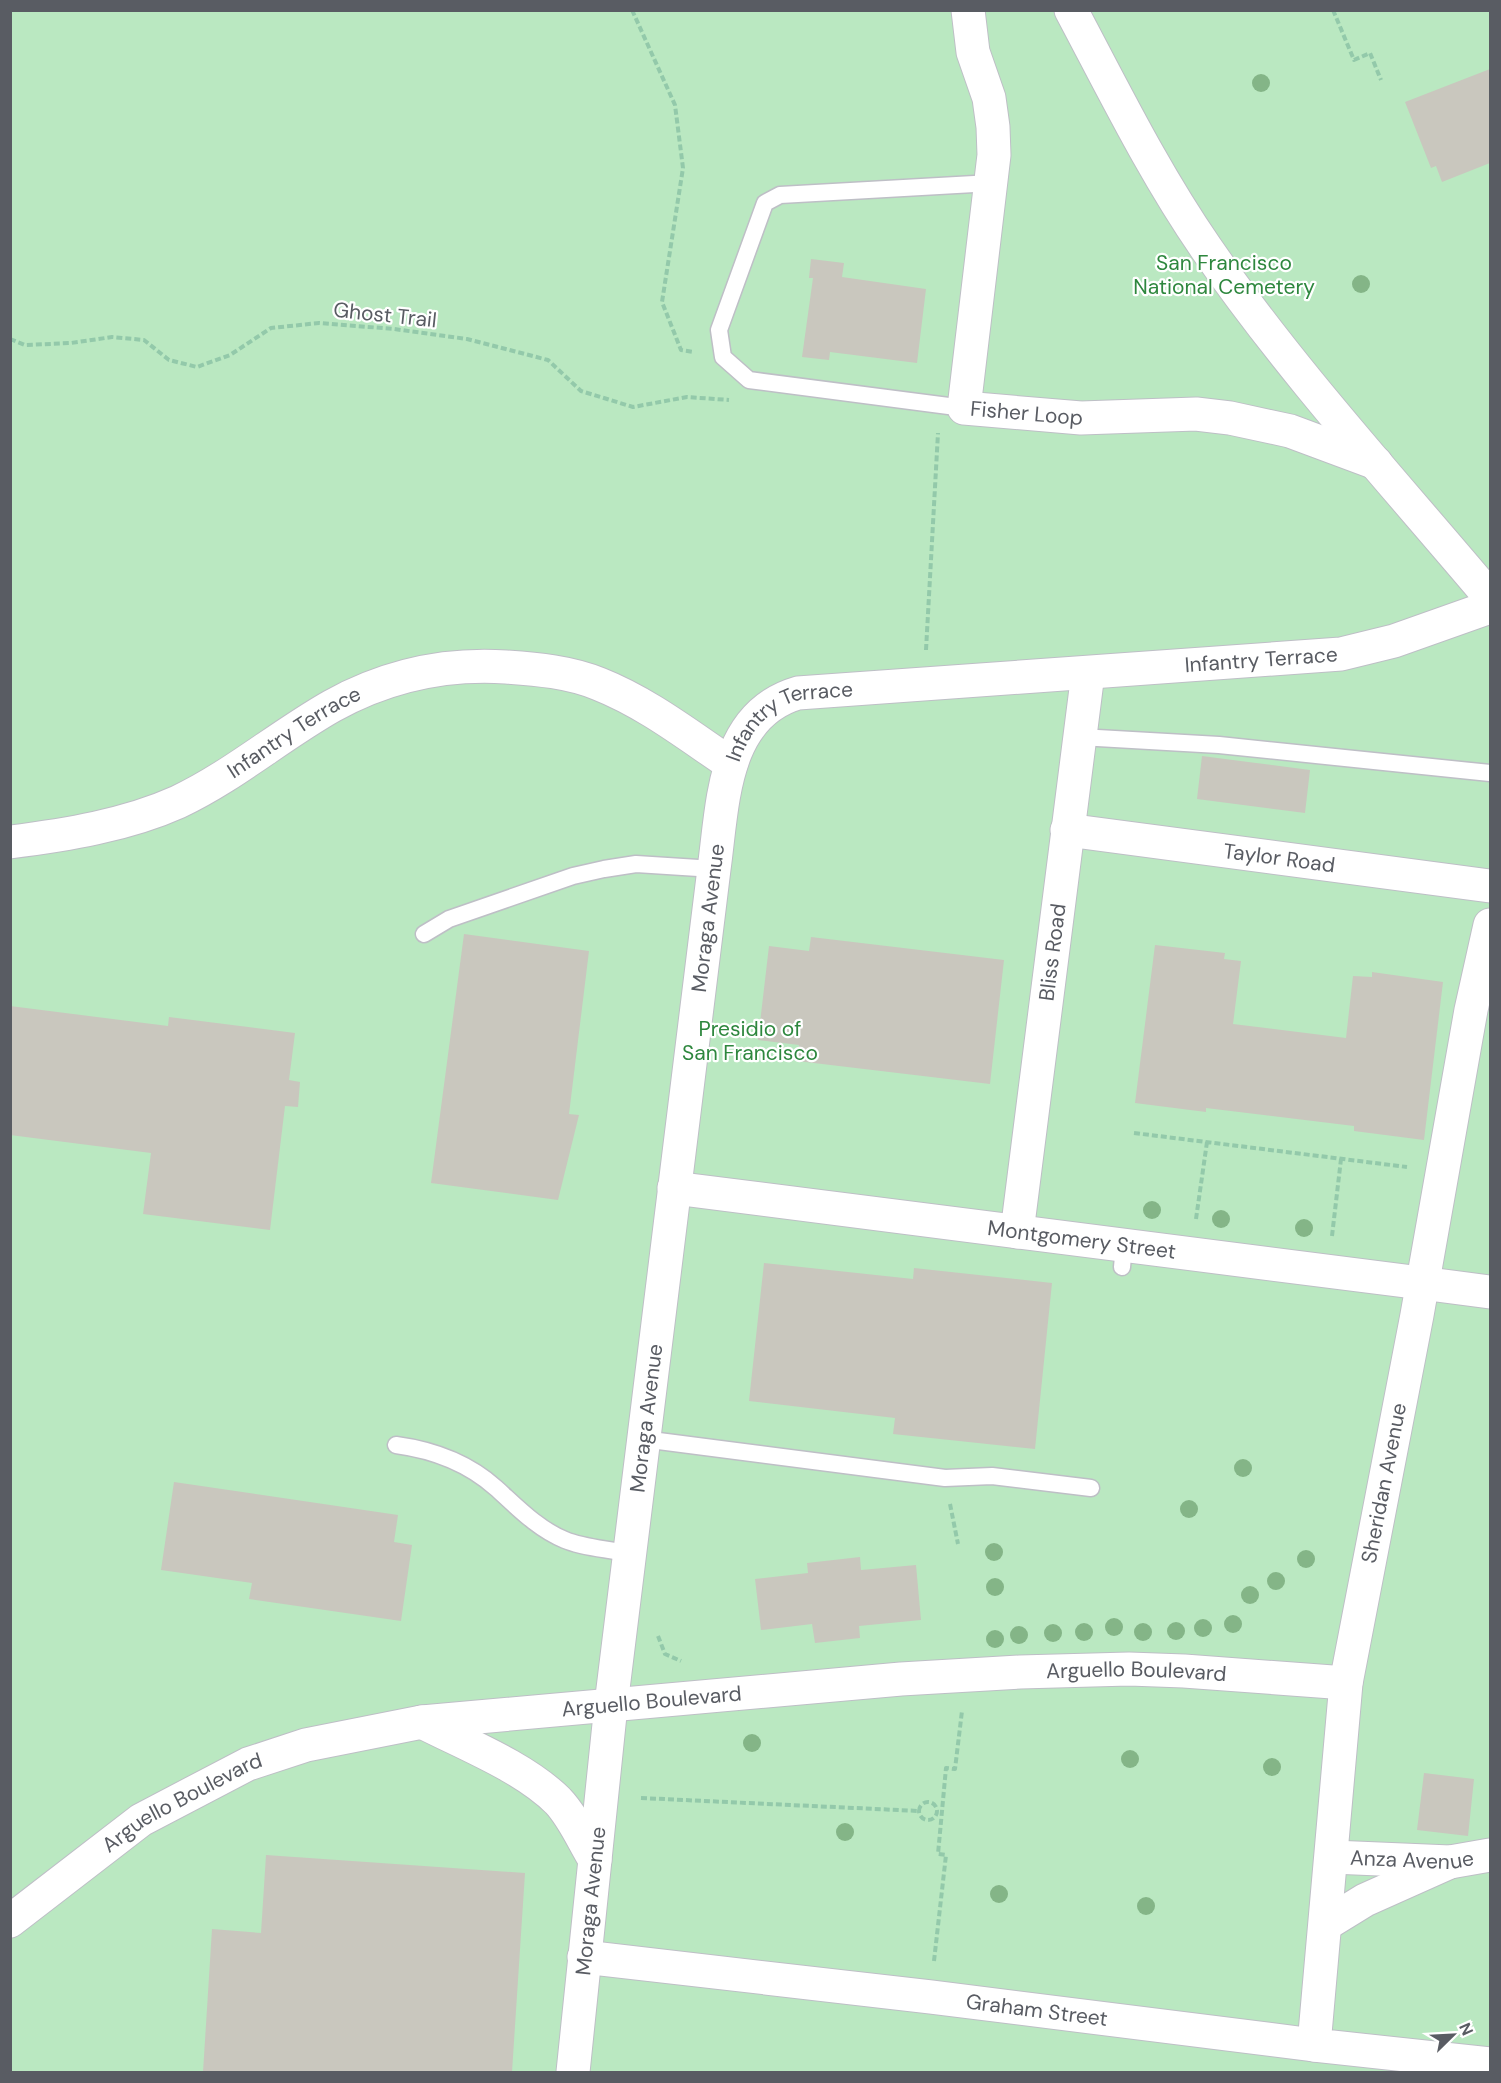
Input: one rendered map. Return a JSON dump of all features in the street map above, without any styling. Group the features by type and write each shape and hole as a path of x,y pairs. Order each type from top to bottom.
{"street":[{"name":"Fisher Loop","path":"968,10 973,52 988,98 993,127 992,183 952,407 1081,418 1196,414 1230,418 1290,431 1376,463"},
{"name":"Fisher Loop","path":"1071,10 1149,159 1207,249 1281,346 1376,463 1491,597"},
{"name":"Infantry Terrace","path":"10,842 90,829 175,803 224,777 332,706 401,676 448,667 526,668 559,672 598,684 669,722 730,764 746,731 757,715 782,698 816,690 1341,654 1394,641 1491,607"},
{"name":"Bliss Road","path":"1017,1232 1088,673"},
{"name":"Moraga Avenue","path":"573,2073 629,1554 714,869 730,764"},
{"name":"Taylor Road","path":"1067,830 1491,886"},
{"name":"Sheridan Avenue","path":"1314,2045 1346,1683 1471,1010 1491,926"},
{"name":"Montgomery Street","path":"674,1188 1017,1232 1123,1256 1191,1254 1221,1267 1328,1271 1491,1292"},
{"name":"Arguello Boulevard","path":"10,1921 141,1820 248,1764 306,1745 422,1722 966,1675 1128,1669 1237,1673 1346,1683"},
{"path":"422,1722 517,1771 556,1800 567,1812 595,1860"},
{"name":"Anza Avenue","path":"1332,1857 1450,1862 1491,1855"},
{"path":"1326,1924 1365,1900 1450,1862"},
{"name":"Graham Street","path":"584,1958 1491,2064"}],"lane":[{"path":"952,407 749,380 723,357 719,330 765,203 780,195 992,183"},
{"path":"1080,737 1219,745 1491,773"},
{"path":"424,934 449,919 573,876 604,868 636,864 714,869"},
{"path":"643,1439 945,1478 992,1476 1091,1488"},
{"path":"396,1445 434,1452 456,1460 495,1487 527,1517 567,1541 629,1554"}],"path":[{"path":"632,10 675,105 683,168 662,302 681,350 723,357"},
{"path":"1333,10 1353,60 1370,53 1380,80"},
{"name":"Ghost Trail","path":"10,339 25,345 112,338 144,340 169,360 197,367 230,355 271,328 319,323 394,329 467,339 548,360 581,391 633,407 687,397 728,401 749,380"},
{"path":"924,684 952,407"},
{"path":"1134,1133 1411,1168"},
{"path":"1191,1254 1207,1142"},
{"path":"1328,1271 1341,1159"},
{"path":"945,1478 958,1544"},
{"path":"657,1633 659,1644 665,1654 675,1660 687,1662"},
{"path":"931,1997 946,1855 938,1854 940,1811 946,1768 955,1768 966,1675"},
{"path":"641,1798 919,1810"},
{"path":"919,1810 921,1805 928,1802 934,1803 940,1811"},
{"path":"919,1810 922,1816 929,1820 940,1811"}],"green space":[{"name":"Presidio of San Francisco","path":"11,11 1490,11 1490,2072 11,2072"}],"building":[{"path":"1490,69 1490,163 1442,182 1436,166 1431,168 1405,102"},
{"path":"811,259 844,263 842,277 926,289 917,363 830,352 829,360 802,357 813,278 809,278"},
{"path":"1202,756 1310,770 1305,813 1197,799"},
{"path":"464,934 589,951 569,1114 579,1115 558,1200 431,1183"},
{"path":"811,937 1004,960 990,1084 797,1061 799,1045 758,1040 769,946 809,951"},
{"path":"1155,945 1225,953 1224,959 1241,961 1233,1024 1346,1038 1353,976 1372,977 1372,972 1443,982 1424,1140 1354,1131 1354,1126 1206,1108 1206,1112 1135,1103"},
{"path":"10,1006 168,1026 169,1017 295,1033 289,1080 300,1082 298,1107 285,1106 270,1230 143,1214 151,1153 10,1135"},
{"path":"764,1263 913,1279 914,1268 1052,1283 1035,1449 893,1434 895,1418 749,1401"},
{"path":"174,1482 398,1515 394,1542 412,1545 401,1621 249,1599 252,1583 161,1570"},
{"path":"860,1557 861,1570 916,1565 921,1620 859,1626 860,1638 815,1643 812,1624 761,1630 755,1579 808,1573 807,1563"},
{"path":"1424,1773 1474,1779 1468,1836 1417,1830"},
{"path":"266,1855 525,1873 512,2072 203,2072 212,1929 261,1933"}],"park label":[{"name":"San Francisco National Cemetery","path":"1224,275"}]}
